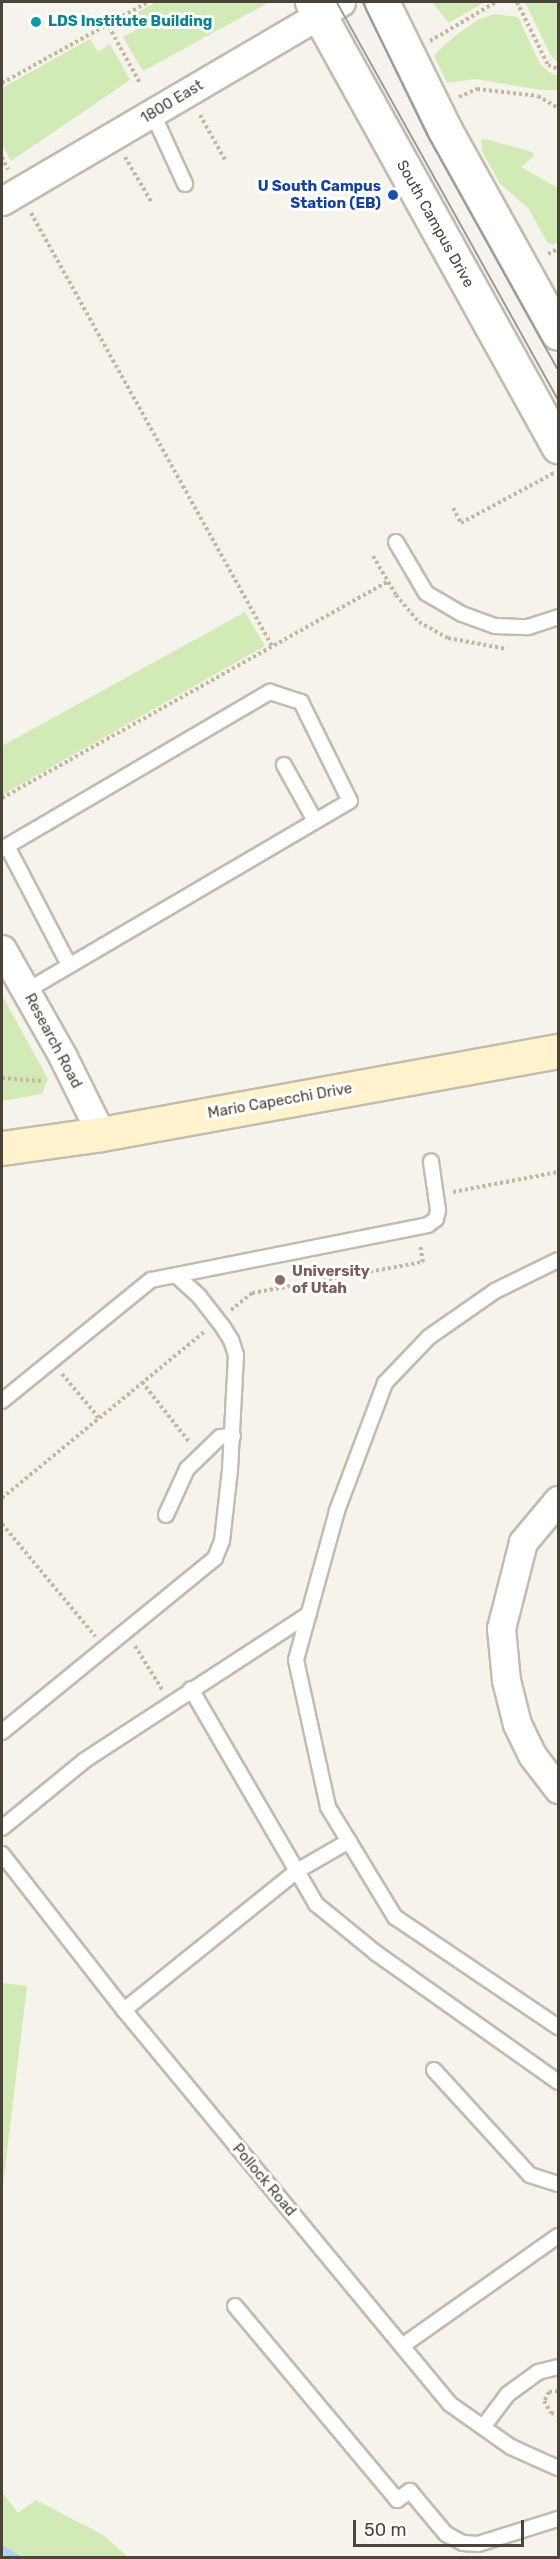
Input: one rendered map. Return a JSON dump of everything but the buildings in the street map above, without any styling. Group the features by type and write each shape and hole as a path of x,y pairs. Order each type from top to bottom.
{"main road":[{"name":"Mario Capecchi Drive","path":"2,1148 101,1134 558,1051"}],"street":[{"path":"382,2 445,130 558,333"},
{"name":"1800 East","path":"2,201 153,114 324,6"},
{"name":"South Campus Drive","path":"324,6 556,460"},
{"name":"Research Road","path":"2,949 63,1057 101,1134"},
{"path":"558,1500 523,1542 501,1628 506,1680 517,1724 532,1755 558,1789"}],"lane":[{"path":"153,114 185,184"},
{"path":"396,542 426,593 462,614 495,626 528,627 558,617"},
{"path":"26,991 350,801 301,702 270,692 4,847 69,965"},
{"path":"284,765 315,821"},
{"path":"2,1401 151,1280 428,1225 436,1219 438,1210 431,1162"},
{"path":"558,1260 495,1290 429,1337 385,1383 337,1511 296,1660 328,1807 395,1917 558,2027"},
{"path":"2,1732 215,1558 222,1541 233,1436 236,1371 231,1341 200,1296 176,1275"},
{"path":"166,1515 187,1469 220,1437 233,1436"},
{"path":"2,1828 85,1760 309,1614"},
{"path":"191,1689 316,1904 376,1953 558,2082"},
{"path":"124,2010 297,1871 349,1841"},
{"name":"Pollock Road","path":"2,1854 124,2010 450,2404 511,2447 558,2468"},
{"path":"434,2070 530,2175 558,2184"},
{"path":"402,2346 558,2236"},
{"path":"235,2306 397,2500 410,2491 446,2534 463,2543 478,2544 558,2519"},
{"path":"483,2427 508,2394 538,2372 558,2367"}],"path":[{"path":"2,83 148,2"},
{"path":"424,44 496,2"},
{"path":"517,2 548,64 558,69"},
{"path":"103,16 140,83"},
{"path":"455,100 477,89 538,96 558,108"},
{"path":"200,115 225,160"},
{"path":"125,157 152,203"},
{"path":"30,209 272,645"},
{"path":"548,254 558,249"},
{"path":"453,508 461,523 556,460"},
{"path":"2,798 388,581"},
{"path":"2,1078 42,1081"},
{"path":"2,1498 209,1328"},
{"path":"53,1381 71,1367"},
{"path":"62,1374 99,1418"},
{"path":"142,1382 194,1446"},
{"path":"2,1524 100,1644"},
{"path":"131,1641 162,1689"},
{"path":"558,2391 549,2392 544,2401 551,2413 558,2415"}],"green space":[{"path":"156,2 270,2 143,71 123,37 136,30 129,17"},
{"path":"432,2 485,2 449,23"},
{"path":"525,2 558,2 558,63 551,56"},
{"path":"494,14 518,17 540,64 558,76 558,90 542,90 475,79 447,83 434,56 456,35 478,20"},
{"path":"90,39 98,52 110,44 130,80 11,161 2,144 2,88"},
{"path":"486,139 532,152 534,156 521,167 558,188 558,242 553,245 547,242 528,208 500,184 482,151 481,140"},
{"path":"245,612 265,646 2,795 2,746"},
{"path":"2,995 48,1079 42,1094 2,1101"},
{"path":"2,1983 27,1986 2,2193"},
{"path":"2,2492 18,2513 36,2500 103,2535 128,2557 2,2557"}],"waterway":[{"path":"2,2549 17,2558"}],"tram line":[{"path":"337,2 558,399"},
{"path":"363,2 427,134 558,369"}],"place":[{"name":"LDS Institute Building","path":"36,22"},
{"name":"U South Campus Station (EB)","path":"393,195"},
{"name":"University of Utah","path":"280,1280"}]}
